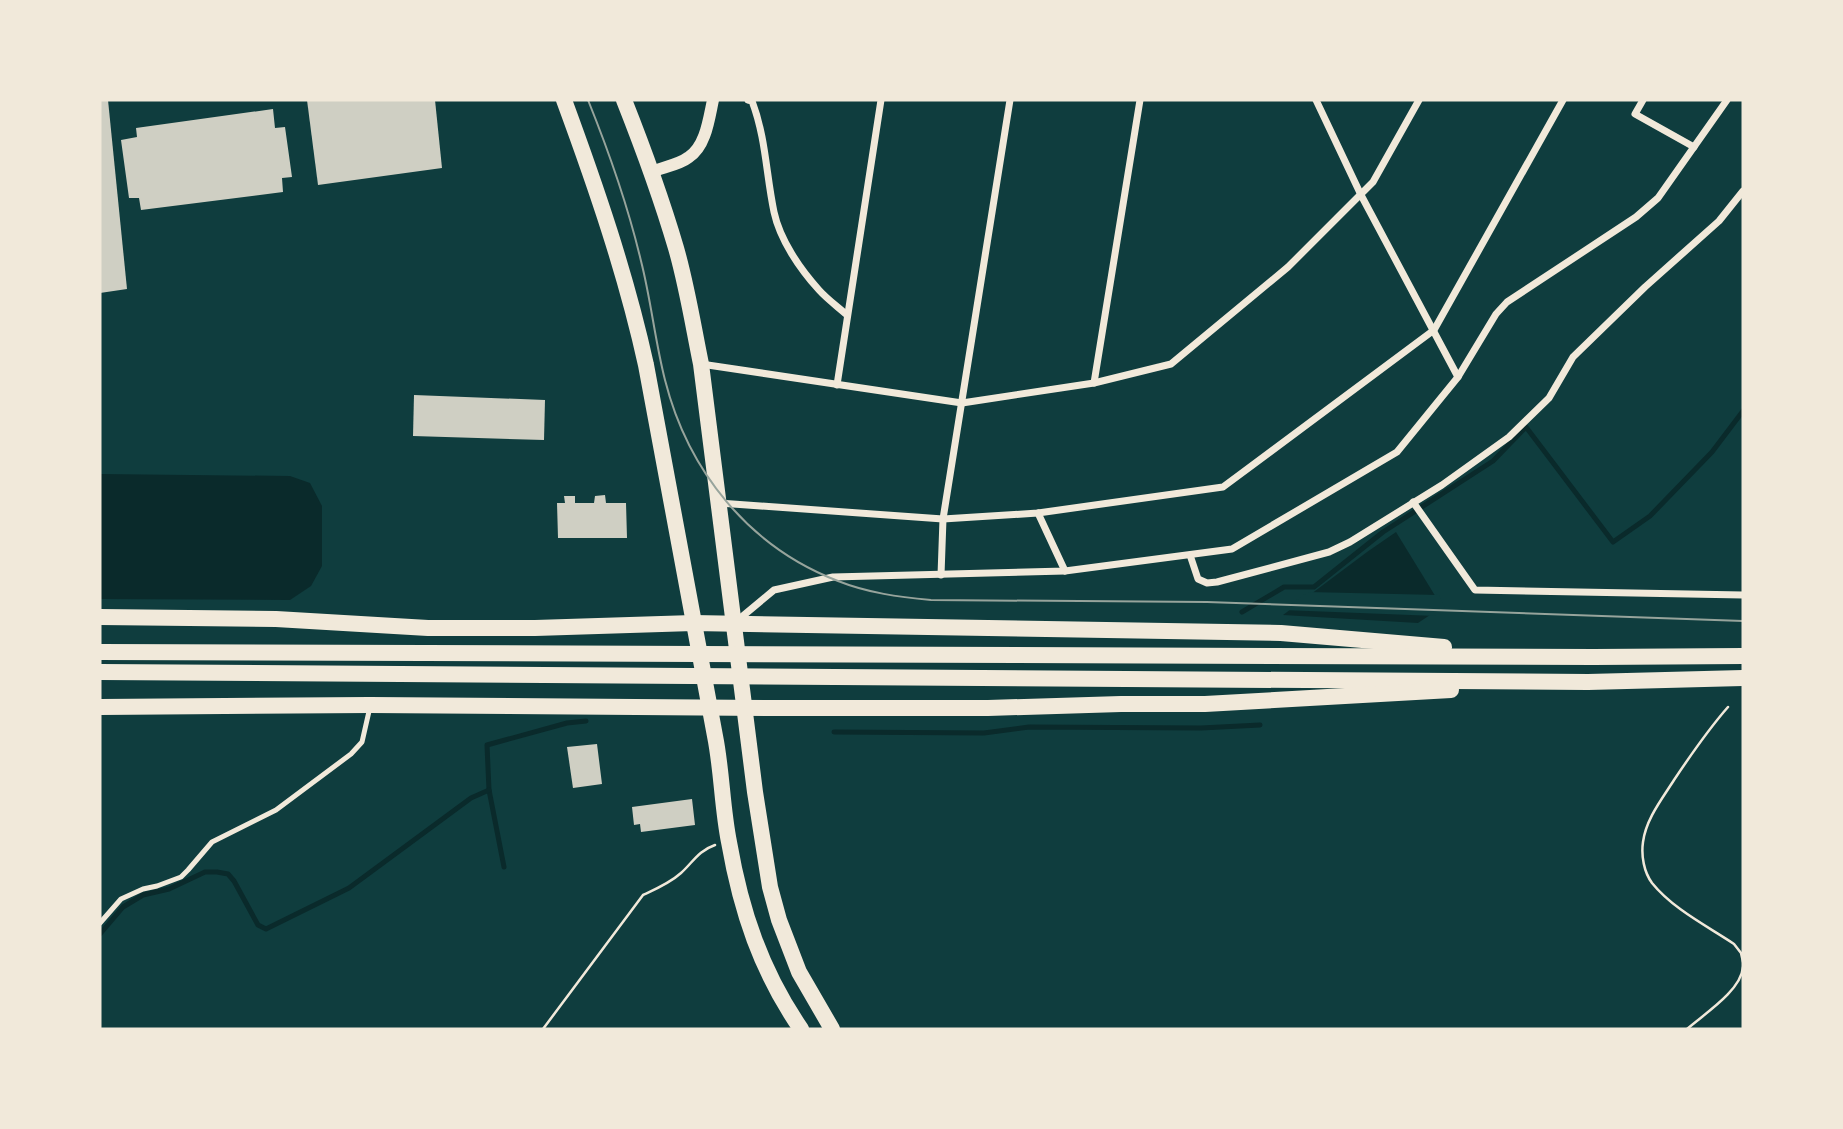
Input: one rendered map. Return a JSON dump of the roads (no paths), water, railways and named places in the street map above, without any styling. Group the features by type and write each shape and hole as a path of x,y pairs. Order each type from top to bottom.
{"main road":[{"path":"564,100 606,216 634,310 710,708 728,841 748,926 778,994 801,1029"},
{"path":"624,100 676,249 691,310 701,364 760,833 770,887 799,972 832,1029"},
{"path":"100,617 276,620 428,628 734,623 1281,633 1553,657"},
{"path":"100,652 1743,656"},
{"path":"100,672 1588,682"},
{"path":"100,707 370,705 988,708 1205,704 1588,682 1743,678"}],"street":[{"path":"651,172 689,158 697,149 706,129 713,100"},
{"path":"748,100 752,102 761,124 774,214 781,232 797,262 819,292 847,314"},
{"path":"837,385 881,100"},
{"path":"941,575 943,519 1010,100"},
{"path":"1094,383 1140,100"},
{"path":"1316,100 1360,195 1458,377"},
{"path":"701,364 962,403 1094,383 1171,363 1287,267 1373,182 1419,100"},
{"path":"718,503 943,519 1038,513 1223,487 1434,330 1563,100"},
{"path":"1643,100 1635,114 1694,147"},
{"path":"734,623 774,590 833,577 1065,571 1232,549 1398,452 1458,377 1496,314 1507,302 1636,217 1658,198 1727,100"},
{"path":"1190,555 1198,579 1208,583 1217,582 1329,552 1415,504 1509,437 1549,398 1573,357 1719,221 1743,191"},
{"path":"1415,504 1475,590 1743,595"},
{"path":"1038,513 1065,571"}],"lane":[{"path":"100,923 121,899 181,877 212,842 276,810 351,754 362,742 370,705"}],"water":[{"path":"100,474 290,476 310,483 322,506 322,566 311,586 290,600 100,599"},
{"path":"1396,532 1442,607 1418,623 1283,615 1367,552"}],"waterway":[{"path":"1242,612 1284,587 1314,587 1383,532 1493,461 1526,427 1613,542 1650,516 1712,452 1743,411"},
{"path":"504,867 489,790 487,745 567,723 586,721"},
{"path":"834,732 984,733 1029,727 1201,728 1260,725"},
{"path":"100,934 123,907 143,895 169,889 205,872 228,874 258,925 266,929 349,888 471,798 489,790"}],"tram line":[{"path":"588,100 611,159 630,220 665,380 689,445 706,475 750,526 777,548 838,581 884,594 931,600 1207,602 1743,621"}]}
